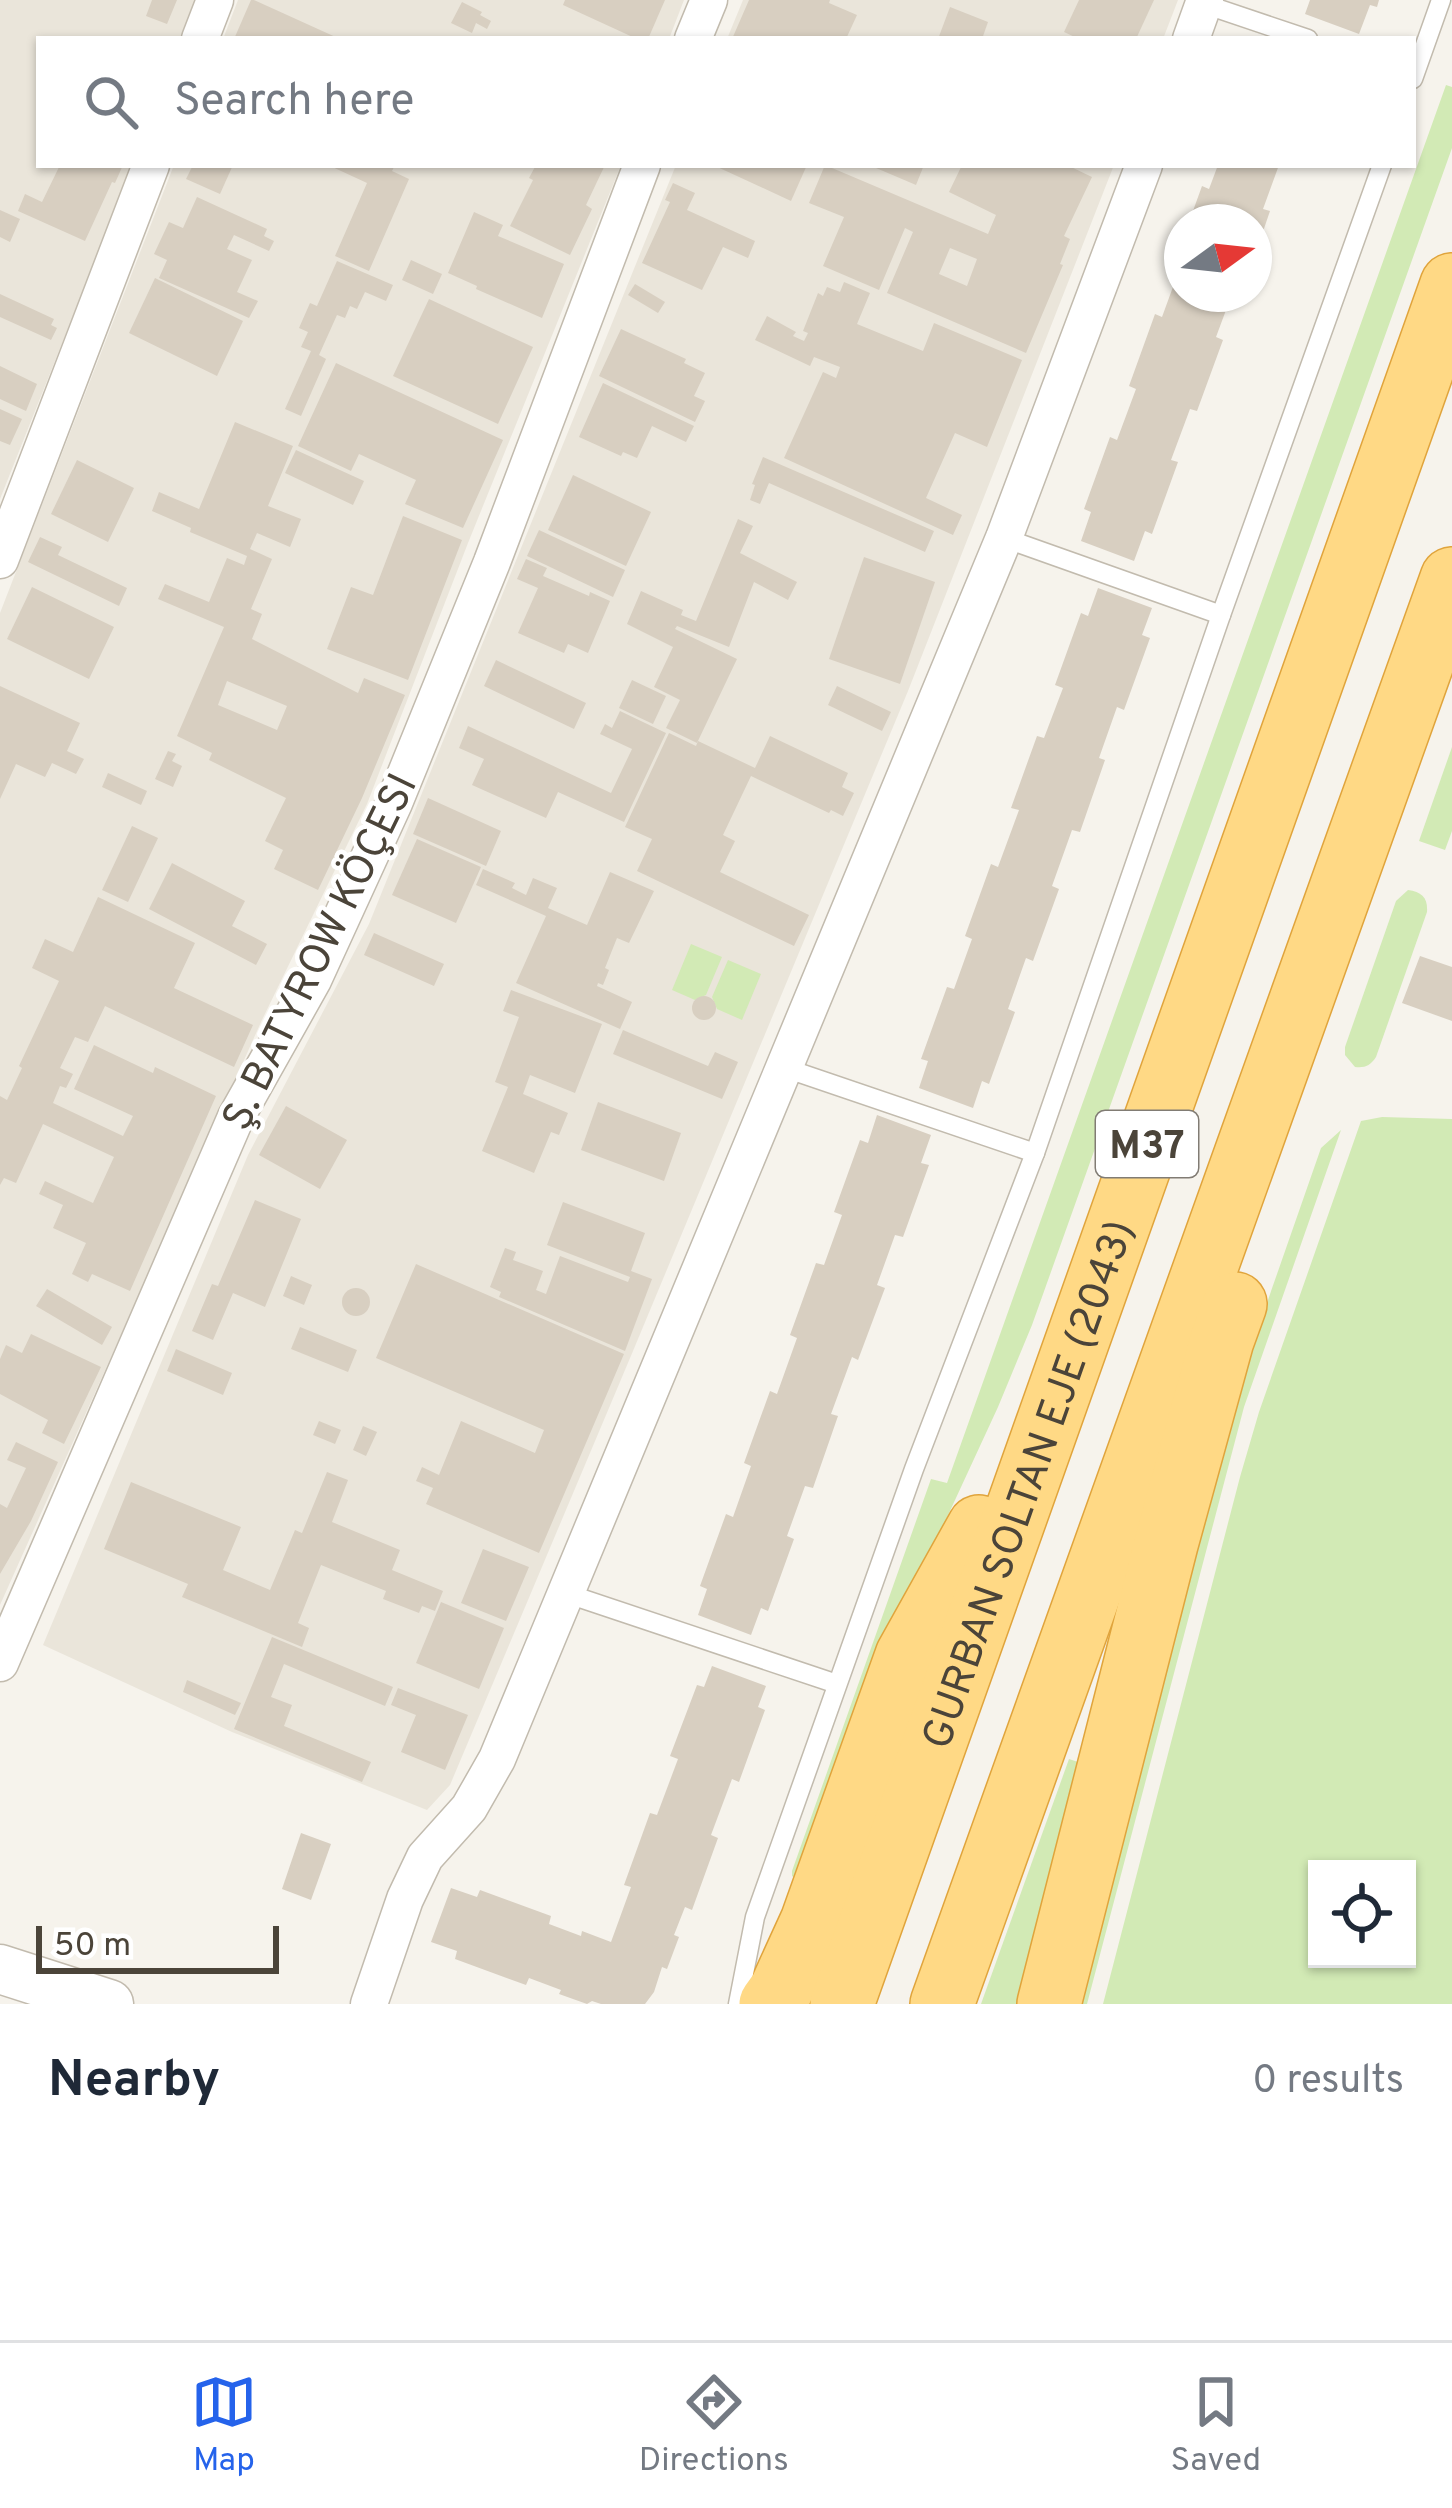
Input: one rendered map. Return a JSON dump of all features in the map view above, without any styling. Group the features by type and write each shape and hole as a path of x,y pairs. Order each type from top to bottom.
{"highway":[{"name":"GURBAN SOLTAN EJE (2043)","path":"842,2004 1452,284"},
{"name":"M37","path":"942,2004 1452,579"},
{"path":"1049,2004 1222,1340 1397,848 1430,642"},
{"path":"1139,1454 1306,1104"},
{"path":"771,2004 812,1922 907,1656 1065,1374"}],"street":[{"path":"201,36 215,0"},
{"path":"694,36 709,0"},
{"path":"1192,36 1205,2"},
{"path":"0,560 150,168"},
{"name":"Ş. BATYROW KÖÇESI","path":"0,1663 219,1154 313,980 394,802 492,562 641,168"},
{"path":"369,2004 405,1899 425,1857 470,1808 497,1759 1004,538 1143,168"},
{"path":"0,1969 109,2004"}],"lane":[{"path":"1416,68 1441,0"},
{"path":"1205,2 1299,36"},
{"path":"738,2004 755,1917 922,1448 1035,1153 1381,168"},
{"path":"1004,538 1221,616"},
{"path":"785,1068 1035,1153"},
{"path":"566,1593 837,1684"}],"shaded area":[{"path":"0,0 195,0 181,36 36,36 36,168 132,168 0,499"},
{"path":"238,0 684,0 670,36 224,36"},
{"path":"743,0 1178,0 1164,36 728,36"},
{"path":"173,168 620,168 367,804 261,1022 0,1605 0,613"},
{"path":"675,168 1113,168 908,691 633,1351 450,1785 427,1810 232,1732 43,1645 248,1155 369,924"}],"green space":[{"path":"1446,85 1452,87 1452,148 1032,1325 883,1656 796,1879 792,1871 931,1479 947,1483"},
{"path":"1452,747 1452,831 1445,850 1419,841"},
{"path":"1408,890 1423,897 1427,912 1376,1057 1367,1066 1355,1067 1345,1047 1396,901"},
{"path":"691,944 722,957 706,995 695,1000 672,990"},
{"path":"728,960 761,974 742,1020 717,1009 712,997"},
{"path":"1452,1119 1452,2004 1103,2004 1259,1412 1361,1121"},
{"path":"1341,1130 1244,1407 1087,2004 1074,2004 1232,1403 1321,1148"},
{"path":"1069,1759 1090,1766 1027,2004 981,2004"}],"building":[{"path":"152,0 177,0 167,24 146,16"},
{"path":"254,0 333,36 235,36"},
{"path":"565,0 665,0 649,36 630,36 563,5"},
{"path":"749,0 830,0 857,15 847,36 733,36"},
{"path":"1079,0 1154,0 1137,36 1064,32"},
{"path":"1310,0 1379,0 1377,7 1370,5 1359,34 1305,14"},
{"path":"462,2 491,21 487,29 476,23 472,33 451,23"},
{"path":"950,7 988,22 983,36 939,36"},
{"path":"59,168 122,168 85,241 18,211 25,194 42,202"},
{"path":"192,168 232,168 220,194 186,179"},
{"path":"334,168 394,168 409,179 369,271 335,256 367,183"},
{"path":"534,168 604,168 586,205 592,209 570,255 510,226 533,180 529,178"},
{"path":"720,168 806,168 791,201"},
{"path":"824,168 988,234 996,215 949,192 961,168 1073,168 1092,177 1064,236 1070,239 1063,265 1026,353 887,293 913,232 905,228 879,290 823,266 844,217 809,203","holes":["950,248 977,259 967,286 939,274"]},
{"path":"876,168 923,168 916,185"},
{"path":"1217,168 1278,168 1265,204 1196,204 1202,186 1209,189"},
{"path":"673,183 695,193 687,210 755,241 748,258 723,247 702,290 642,263 670,202 665,200"},
{"path":"197,197 267,229 264,236 274,241 269,251 234,235 227,249 252,260 237,292 258,301 249,318 159,278 167,260 154,254 169,222 183,228"},
{"path":"0,210 20,219 10,242 0,237"},
{"path":"474,212 503,225 498,236 564,264 542,318 448,273"},
{"path":"411,260 442,274 433,294 402,280"},
{"path":"337,261 393,285 386,301 365,292 357,309 350,306 345,318 337,315 319,355 326,359 301,416 285,409 311,351 301,347 308,332 299,328 310,303 317,306"},
{"path":"155,278 243,321 217,376 129,333"},
{"path":"844,282 870,293 857,324 923,351 934,323 1022,360 987,447 955,433 926,498 962,515 953,535 784,458 823,372 836,378 840,367 814,357 810,366 755,340 767,316 804,341 808,333 803,331 818,293 823,296 827,287 840,292"},
{"path":"635,284 665,302 658,313 628,295"},
{"path":"0,294 54,319 51,325 57,328 51,340 0,317"},
{"path":"429,299 533,347 498,424 393,376"},
{"path":"1164,312 1225,312 1216,337 1223,340 1197,411 1190,409 1171,460 1178,462 1152,534 1145,531 1134,561 1081,541 1091,512 1084,509 1110,437 1117,440 1136,389 1129,386 1155,314 1162,317"},
{"path":"621,329 705,373 694,396 705,401 695,422 599,376"},
{"path":"336,363 503,440 463,528 405,504 416,480 359,454 351,471 298,446"},
{"path":"0,366 37,384 26,411 0,399"},
{"path":"603,383 694,426 686,442 652,426 637,458 579,437"},
{"path":"0,409 22,419 10,445 0,441"},
{"path":"235,422 293,446 268,506 301,519 290,547 257,533 250,549 272,559 251,609 262,614 252,639 358,693 364,678 405,695 318,890 274,869 283,850 265,841 286,798 209,760 212,753 177,736 224,627 158,599 165,584 209,602 227,558 244,565 247,556 152,511 159,492 199,509","holes":["227,681 287,706 277,730 218,705"]},
{"path":"296,450 364,481 353,505 285,473"},
{"path":"763,457 934,531 925,552 769,483 760,504 750,500"},
{"path":"77,460 134,488 108,542 51,514"},
{"path":"573,475 651,512 626,566 548,530"},
{"path":"403,516 462,540 408,680 327,649 351,587 373,595"},
{"path":"738,519 753,526 740,553 797,582 788,600 754,582 729,647 675,629 737,659 697,743 666,728 680,700 654,687 673,647 627,624 641,591 696,621"},
{"path":"539,530 625,570 613,597 527,556"},
{"path":"40,537 62,547 58,555 127,588 119,606 28,562"},
{"path":"864,557 935,582 900,684 829,659"},
{"path":"526,559 547,568 543,576 610,601 588,653 568,644 564,653 518,633 538,588 517,579"},
{"path":"32,587 114,627 89,679 7,639"},
{"path":"1098,588 1152,608 1142,635 1150,638 1124,710 1117,707 1080,832 1072,830 1052,886 1059,889 1033,961 1026,958 1008,1009 1015,1012 989,1084 982,1081 973,1108 919,1088 928,1061 921,1059 947,987 954,989 972,939 965,936 991,864 998,867 1019,810 1011,808 1037,736 1044,738 1063,688 1055,685 1081,613 1088,616"},
{"path":"496,660 586,703 574,729 484,686"},
{"path":"632,680 666,696 653,724 619,708"},
{"path":"0,686 80,723 67,751 84,759 76,774 52,763 45,777 16,764 0,799"},
{"path":"837,686 891,712 882,731 828,705"},
{"path":"620,711 666,733 624,822 558,792 546,818 472,785 484,759 459,748 468,726 611,793 632,749 600,734 605,724 612,728"},
{"path":"669,733 755,768 770,736 848,773 842,787 854,793 843,816 751,776 723,835 735,841 720,872 809,915 794,946 637,871 652,839 625,827"},
{"path":"168,751 176,754 172,761 182,766 173,787 155,779"},
{"path":"108,773 147,791 141,805 102,787"},
{"path":"428,798 501,831 486,866 413,834"},
{"path":"132,826 158,838 128,902 102,890"},
{"path":"417,839 481,867 456,923 392,895"},
{"path":"172,863 245,901 232,926 267,944 256,965 149,909"},
{"path":"483,869 515,883 512,888 526,895 533,878 557,888 548,908 587,925 610,872 654,891 629,943 617,938 603,985 597,986 632,1002 620,1029 516,983 546,916 476,885"},
{"path":"98,897 195,943 174,988 253,1025 234,1067 105,1006 88,1042 75,1037 60,1068 73,1074 66,1088 60,1086 53,1103 123,1136 133,1116 74,1089 94,1045 216,1096 130,1291 92,1274 88,1282 72,1274 86,1243 53,1228 63,1205 39,1194 45,1181 93,1203 114,1157 43,1124 16,1183 4,1178 0,1185 0,1096 7,1100 59,981 32,968 45,939 73,952"},
{"path":"374,933 444,964 434,986 364,955"},
{"path":"1420,956 1452,967 1452,1021 1402,1003"},
{"path":"511,990 602,1024 575,1093 530,1075 523,1094 568,1113 559,1135 551,1132 534,1173 482,1151 508,1087 495,1082 519,1017 503,1011"},
{"path":"704,996 716,1008 704,1020 692,1008"},
{"path":"623,1030 708,1066 715,1052 738,1062 722,1099 613,1054"},
{"path":"598,1102 681,1133 664,1181 581,1150"},
{"path":"286,1106 347,1140 320,1189 259,1155"},
{"path":"877,1115 931,1135 921,1163 929,1165 903,1237 895,1235 877,1285 885,1288 831,1414 838,1416 813,1488 805,1486 787,1536 794,1539 768,1611 761,1608 751,1635 698,1615 707,1589 700,1586 726,1514 733,1517 751,1466 744,1463 770,1391 777,1394 797,1338 790,1335 816,1263 824,1265 842,1215 834,1212 860,1140 868,1143"},
{"path":"255,1200 301,1219 265,1307 233,1293 213,1340 192,1331 212,1284 218,1286"},
{"path":"563,1202 645,1233 631,1271 652,1279 625,1351 499,1297 501,1292 490,1287 505,1248 516,1252 513,1260 543,1271 536,1290 546,1294 560,1256 628,1282 630,1277 547,1245"},
{"path":"416,1264 624,1354 539,1553 426,1504 433,1488 416,1481 422,1467 439,1475 461,1421 535,1453 544,1430 376,1358"},
{"path":"291,1276 312,1285 304,1305 283,1296"},
{"path":"356,1288 366,1292 370,1302 366,1312 356,1316 346,1312 342,1302 346,1292"},
{"path":"47,1289 112,1327 102,1345 36,1306"},
{"path":"300,1327 357,1350 348,1372 291,1349"},
{"path":"31,1334 101,1367 64,1444 42,1433 48,1420 0,1394 0,1359 6,1345 22,1353"},
{"path":"176,1349 232,1373 223,1395 167,1371"},
{"path":"319,1421 341,1430 335,1444 313,1435"},
{"path":"363,1426 377,1432 366,1456 353,1450"},
{"path":"16,1442 58,1462 0,1574 0,1504 7,1508 26,1468 7,1460"},
{"path":"327,1472 348,1480 332,1522 400,1550 392,1570 443,1591 435,1611 422,1606 419,1613 383,1599 386,1591 321,1565 298,1623 309,1628 302,1647 182,1597 188,1584 104,1549 131,1482 241,1527 223,1570 270,1590 295,1530 302,1533"},
{"path":"483,1549 529,1567 506,1621 461,1603"},
{"path":"441,1602 504,1628 479,1689 416,1663"},
{"path":"272,1637 393,1687 385,1706 284,1664 271,1697 292,1705 284,1726 371,1762 362,1782 234,1729"},
{"path":"712,1666 766,1686 758,1707 765,1710 739,1782 732,1779 711,1835 718,1838 692,1910 685,1907 667,1969 662,1967 645,2004 587,2004 529,1978 526,1985 455,1959 457,1951 431,1942 451,1888 477,1897 480,1890 551,1916 549,1924 611,1942 631,1887 624,1885 650,1813 657,1815 678,1759 670,1756 697,1685 704,1687"},
{"path":"187,1680 241,1703 235,1715 183,1692"},
{"path":"398,1688 468,1715 445,1770 401,1752 416,1715 391,1705"},
{"path":"301,1833 331,1844 311,1900 282,1889"}]}
